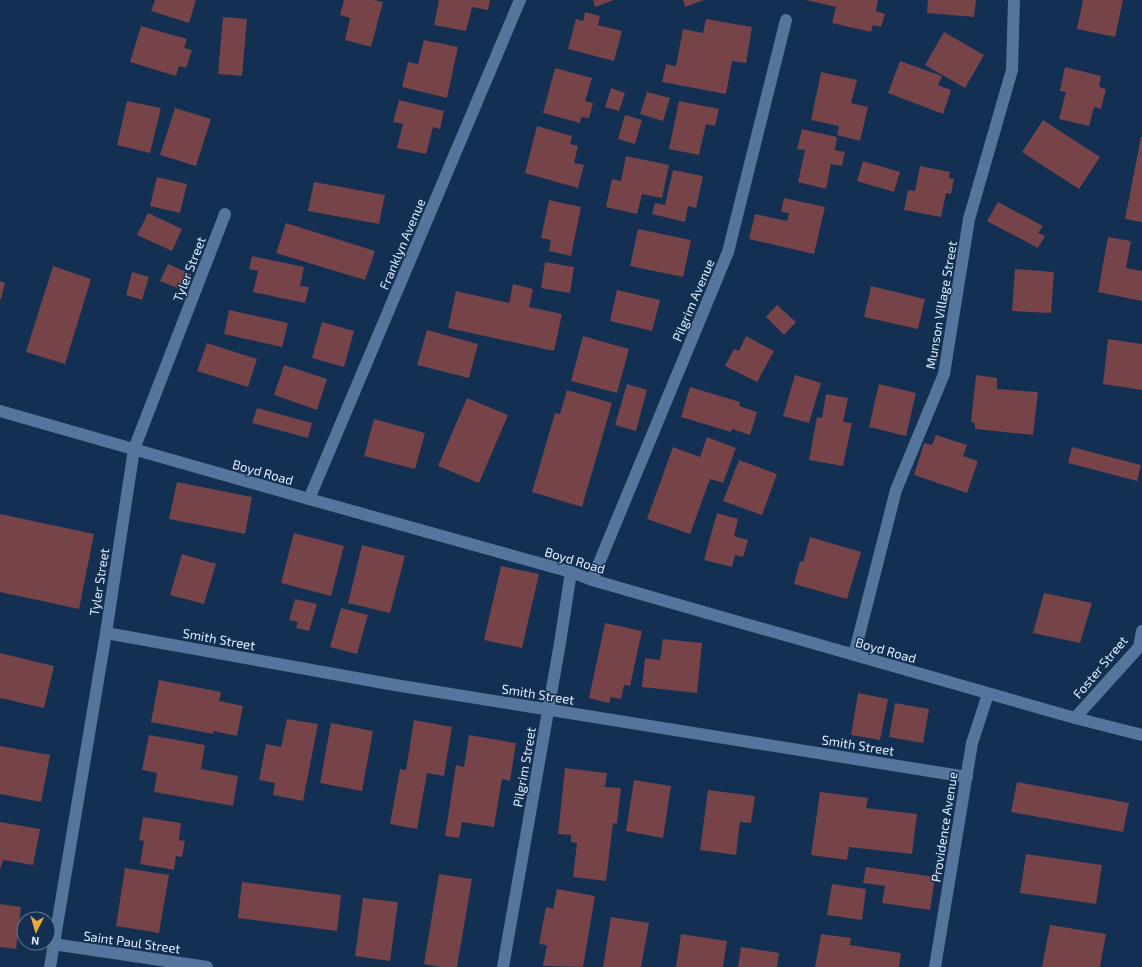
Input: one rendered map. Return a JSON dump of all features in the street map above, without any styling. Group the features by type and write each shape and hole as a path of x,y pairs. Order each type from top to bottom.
{"street":[{"name":"Franklyn Avenue","path":"309,499 520,0"},
{"name":"Munson Village Street","path":"854,655 896,490 944,374 970,220 1012,70 1014,0"},
{"name":"Pilgrim Avenue","path":"592,580 728,252 786,20"},
{"name":"Tyler Street","path":"56,926 106,633 134,449 225,214"},
{"name":"Boyd Road","path":"0,411 571,572 592,580 988,694 1142,736"},
{"name":"Pilgrim Street","path":"503,967 549,710 571,572"},
{"name":"Foster Street","path":"1075,718 1140,646 1142,631"},
{"name":"Smith Street","path":"106,633 395,685 966,777"},
{"name":"Providence Avenue","path":"935,967 972,743 988,694"},
{"name":"Saint Paul Street","path":"56,944 207,967"},
{"name":"Tyler Street","path":"50,967 52,951"}],"building":[{"path":"155,0 196,0 189,23 151,11"},
{"path":"344,0 374,0 383,2 371,47 345,40 350,18 340,15"},
{"path":"439,0 490,0 488,10 472,7 466,31 434,25"},
{"path":"593,0 614,0 595,7"},
{"path":"683,0 704,0 685,7"},
{"path":"806,0 878,0 876,11 885,14 881,27 873,25 871,32 832,23 836,7"},
{"path":"928,0 976,0 974,17 927,13"},
{"path":"1083,0 1123,0 1115,37 1077,29"},
{"path":"585,12 600,16 598,25 622,31 614,61 568,49 576,19 583,21"},
{"path":"223,17 247,19 242,76 218,74"},
{"path":"706,19 752,27 746,63 732,61 726,94 662,82 666,64 676,66 683,29 703,33"},
{"path":"141,26 187,39 184,48 192,50 186,68 179,66 176,76 130,62"},
{"path":"944,32 984,55 965,88 925,65"},
{"path":"424,40 458,47 447,98 402,87 408,62 418,64"},
{"path":"900,61 942,76 938,85 951,90 943,114 888,93"},
{"path":"1065,67 1101,76 1099,87 1106,89 1101,109 1094,107 1089,126 1059,119 1066,92 1060,91"},
{"path":"555,68 592,78 585,101 593,103 589,118 581,117 580,123 543,113"},
{"path":"821,72 857,80 851,103 868,107 860,141 837,135 839,126 811,120"},
{"path":"611,88 625,93 619,111 605,107"},
{"path":"647,92 670,98 663,121 640,114"},
{"path":"399,100 444,111 440,129 433,127 426,154 397,148 403,124 393,122"},
{"path":"127,101 161,108 150,153 117,145"},
{"path":"679,101 719,109 715,126 706,124 699,155 669,149"},
{"path":"175,108 211,119 196,166 160,155"},
{"path":"625,115 642,120 635,144 618,139"},
{"path":"1043,120 1100,157 1079,189 1022,152"},
{"path":"537,126 572,136 570,144 578,146 574,163 584,165 578,188 525,173"},
{"path":"802,129 837,137 835,150 845,152 842,166 831,164 826,189 798,182 805,150 797,149"},
{"path":"1142,137 1142,222 1125,219"},
{"path":"626,156 669,165 662,198 642,194 637,214 606,207 612,179 621,181"},
{"path":"863,161 900,172 894,192 857,181"},
{"path":"920,166 950,172 949,178 954,179 951,194 946,193 941,217 904,210 908,190 915,191"},
{"path":"673,170 703,176 696,208 688,206 685,222 652,214 655,203 665,205"},
{"path":"157,177 187,184 180,213 150,206"},
{"path":"314,182 385,195 379,224 308,211"},
{"path":"784,198 825,207 814,254 749,239 755,214 787,221 789,213 781,212"},
{"path":"549,200 581,207 571,256 549,251 551,240 541,238"},
{"path":"998,202 1043,226 1038,233 1045,236 1038,248 987,221"},
{"path":"148,213 182,229 172,251 137,235"},
{"path":"286,223 375,251 365,280 276,253"},
{"path":"638,229 691,240 683,277 630,266"},
{"path":"1108,237 1131,241 1126,268 1142,271 1142,301 1098,292"},
{"path":"252,256 304,267 300,286 309,287 305,303 253,292 258,271 249,269"},
{"path":"545,262 574,267 570,293 541,288"},
{"path":"168,264 191,274 185,291 160,281"},
{"path":"53,266 91,279 65,364 26,352"},
{"path":"1015,269 1054,272 1051,313 1012,311"},
{"path":"132,272 149,277 142,300 126,295"},
{"path":"0,281 5,283 1,299 0,299"},
{"path":"513,284 533,289 529,307 562,314 554,351 448,328 456,291 509,303"},
{"path":"871,286 925,299 918,329 864,317"},
{"path":"617,290 660,300 652,331 610,321"},
{"path":"777,305 796,322 784,335 766,317"},
{"path":"229,310 288,323 282,347 224,334"},
{"path":"322,322 354,331 344,367 312,358"},
{"path":"427,330 478,344 469,378 417,365"},
{"path":"583,336 629,349 617,393 571,381"},
{"path":"746,336 774,351 757,382 725,366 734,349 739,351"},
{"path":"1108,339 1142,344 1142,390 1103,384"},
{"path":"207,343 257,359 248,387 197,371"},
{"path":"284,365 327,379 317,410 274,395"},
{"path":"795,375 821,383 809,423 783,416"},
{"path":"976,375 997,378 997,389 1038,392 1033,435 975,429 975,423 971,422"},
{"path":"627,384 647,390 636,431 615,425"},
{"path":"879,384 916,393 906,436 869,427"},
{"path":"690,387 740,402 739,406 757,412 750,435 732,429 731,432 681,417"},
{"path":"567,390 612,403 582,507 532,492 555,413 560,414"},
{"path":"826,394 848,398 843,422 852,423 843,466 809,460 817,417 822,418"},
{"path":"467,398 508,415 479,483 438,466"},
{"path":"257,408 312,423 308,438 252,423"},
{"path":"374,419 425,433 415,469 364,456"},
{"path":"936,435 967,445 963,456 978,461 967,493 914,475 924,443 932,445"},
{"path":"707,437 736,448 723,483 710,479 690,534 647,519 673,447 700,457"},
{"path":"1072,447 1141,465 1137,481 1068,463"},
{"path":"739,460 777,474 762,515 723,501"},
{"path":"177,482 252,497 245,534 169,519"},
{"path":"717,513 738,519 734,536 748,540 743,557 735,555 732,567 704,560"},
{"path":"0,514 94,534 79,609 0,592"},
{"path":"294,533 344,546 331,596 281,583"},
{"path":"810,537 861,552 847,599 794,584 800,561 803,562"},
{"path":"362,545 405,556 390,613 348,603"},
{"path":"182,554 216,564 204,604 170,595"},
{"path":"501,566 539,574 522,648 484,640"},
{"path":"1044,593 1092,603 1080,643 1033,633"},
{"path":"295,599 317,604 309,631 296,628 298,622 289,620"},
{"path":"341,608 368,615 357,654 330,647"},
{"path":"605,623 642,631 630,686 624,685 621,699 611,697 609,703 589,698"},
{"path":"663,639 702,643 697,693 642,687 645,658 660,660"},
{"path":"0,653 54,666 44,708 0,698"},
{"path":"159,680 221,692 219,701 243,706 237,736 213,731 213,734 151,722"},
{"path":"858,693 888,699 880,740 851,735"},
{"path":"895,703 929,709 923,743 889,737"},
{"path":"287,719 318,724 303,801 273,795 275,783 259,780 266,744 281,747"},
{"path":"414,720 452,727 444,776 427,773 417,829 390,824 400,769 406,770"},
{"path":"331,723 373,731 362,791 320,783"},
{"path":"149,735 205,745 201,769 238,776 233,806 154,792 157,773 142,770"},
{"path":"469,735 516,743 510,781 502,779 494,827 462,822 459,838 445,836 456,765 464,767"},
{"path":"0,746 50,755 41,802 0,794"},
{"path":"565,768 607,773 605,787 621,788 617,824 613,823 606,881 573,877 577,843 571,842 571,835 558,834"},
{"path":"634,780 671,786 663,838 626,831"},
{"path":"1017,782 1129,803 1123,832 1011,812"},
{"path":"708,790 755,796 751,823 740,822 736,855 700,850"},
{"path":"820,792 868,798 866,808 917,814 912,854 849,847 847,860 811,855"},
{"path":"143,817 181,823 179,840 185,841 182,857 176,856 174,870 140,864 144,841 139,840"},
{"path":"0,822 40,829 33,865 3,860 0,870"},
{"path":"1026,854 1102,865 1096,904 1020,893"},
{"path":"866,867 935,877 930,910 882,903 885,886 863,883"},
{"path":"125,868 169,875 159,933 116,926"},
{"path":"439,874 472,879 457,967 440,967 424,964"},
{"path":"242,882 341,895 337,931 238,918"},
{"path":"832,884 866,889 862,920 827,915"},
{"path":"557,889 595,896 583,967 543,966 547,945 539,944 546,907 553,909"},
{"path":"363,898 398,902 390,961 355,956"},
{"path":"0,904 21,907 21,911 16,911 16,949 0,947"},
{"path":"611,917 649,923 641,967 603,967"},
{"path":"1050,925 1106,934 1100,967 1042,967"},
{"path":"681,934 727,941 723,967 676,967"},
{"path":"821,934 851,938 850,945 901,953 899,967 815,967"},
{"path":"741,947 779,953 777,967 738,967"}]}
